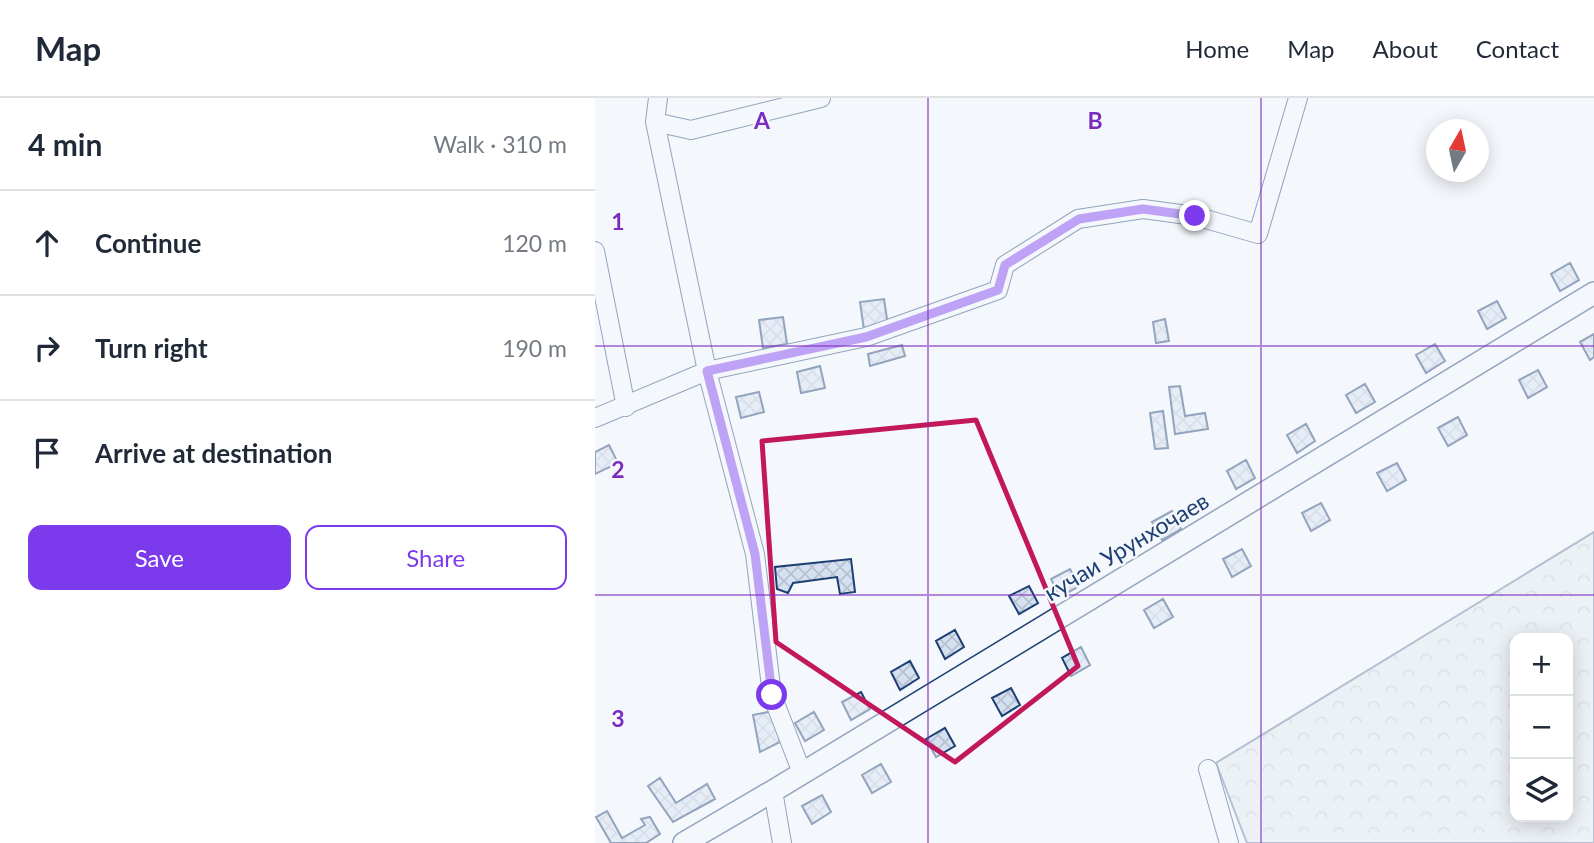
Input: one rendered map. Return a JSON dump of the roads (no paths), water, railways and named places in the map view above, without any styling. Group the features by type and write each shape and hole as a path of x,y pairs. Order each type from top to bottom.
{"street":[{"path":"657,98 655,122 707,371 755,554 772,695 802,773"},
{"path":"655,122 691,130 821,98"},
{"path":"595,418 707,371 866,337 998,290 1005,265 1079,219 1143,209 1195,216 1258,234 1298,98"},
{"path":"595,251 626,407"},
{"name":"кучаи Урунхочаев","path":"684,843 1594,293"},
{"path":"1207,769 1229,843"},
{"path":"773,791 782,843"}]}
